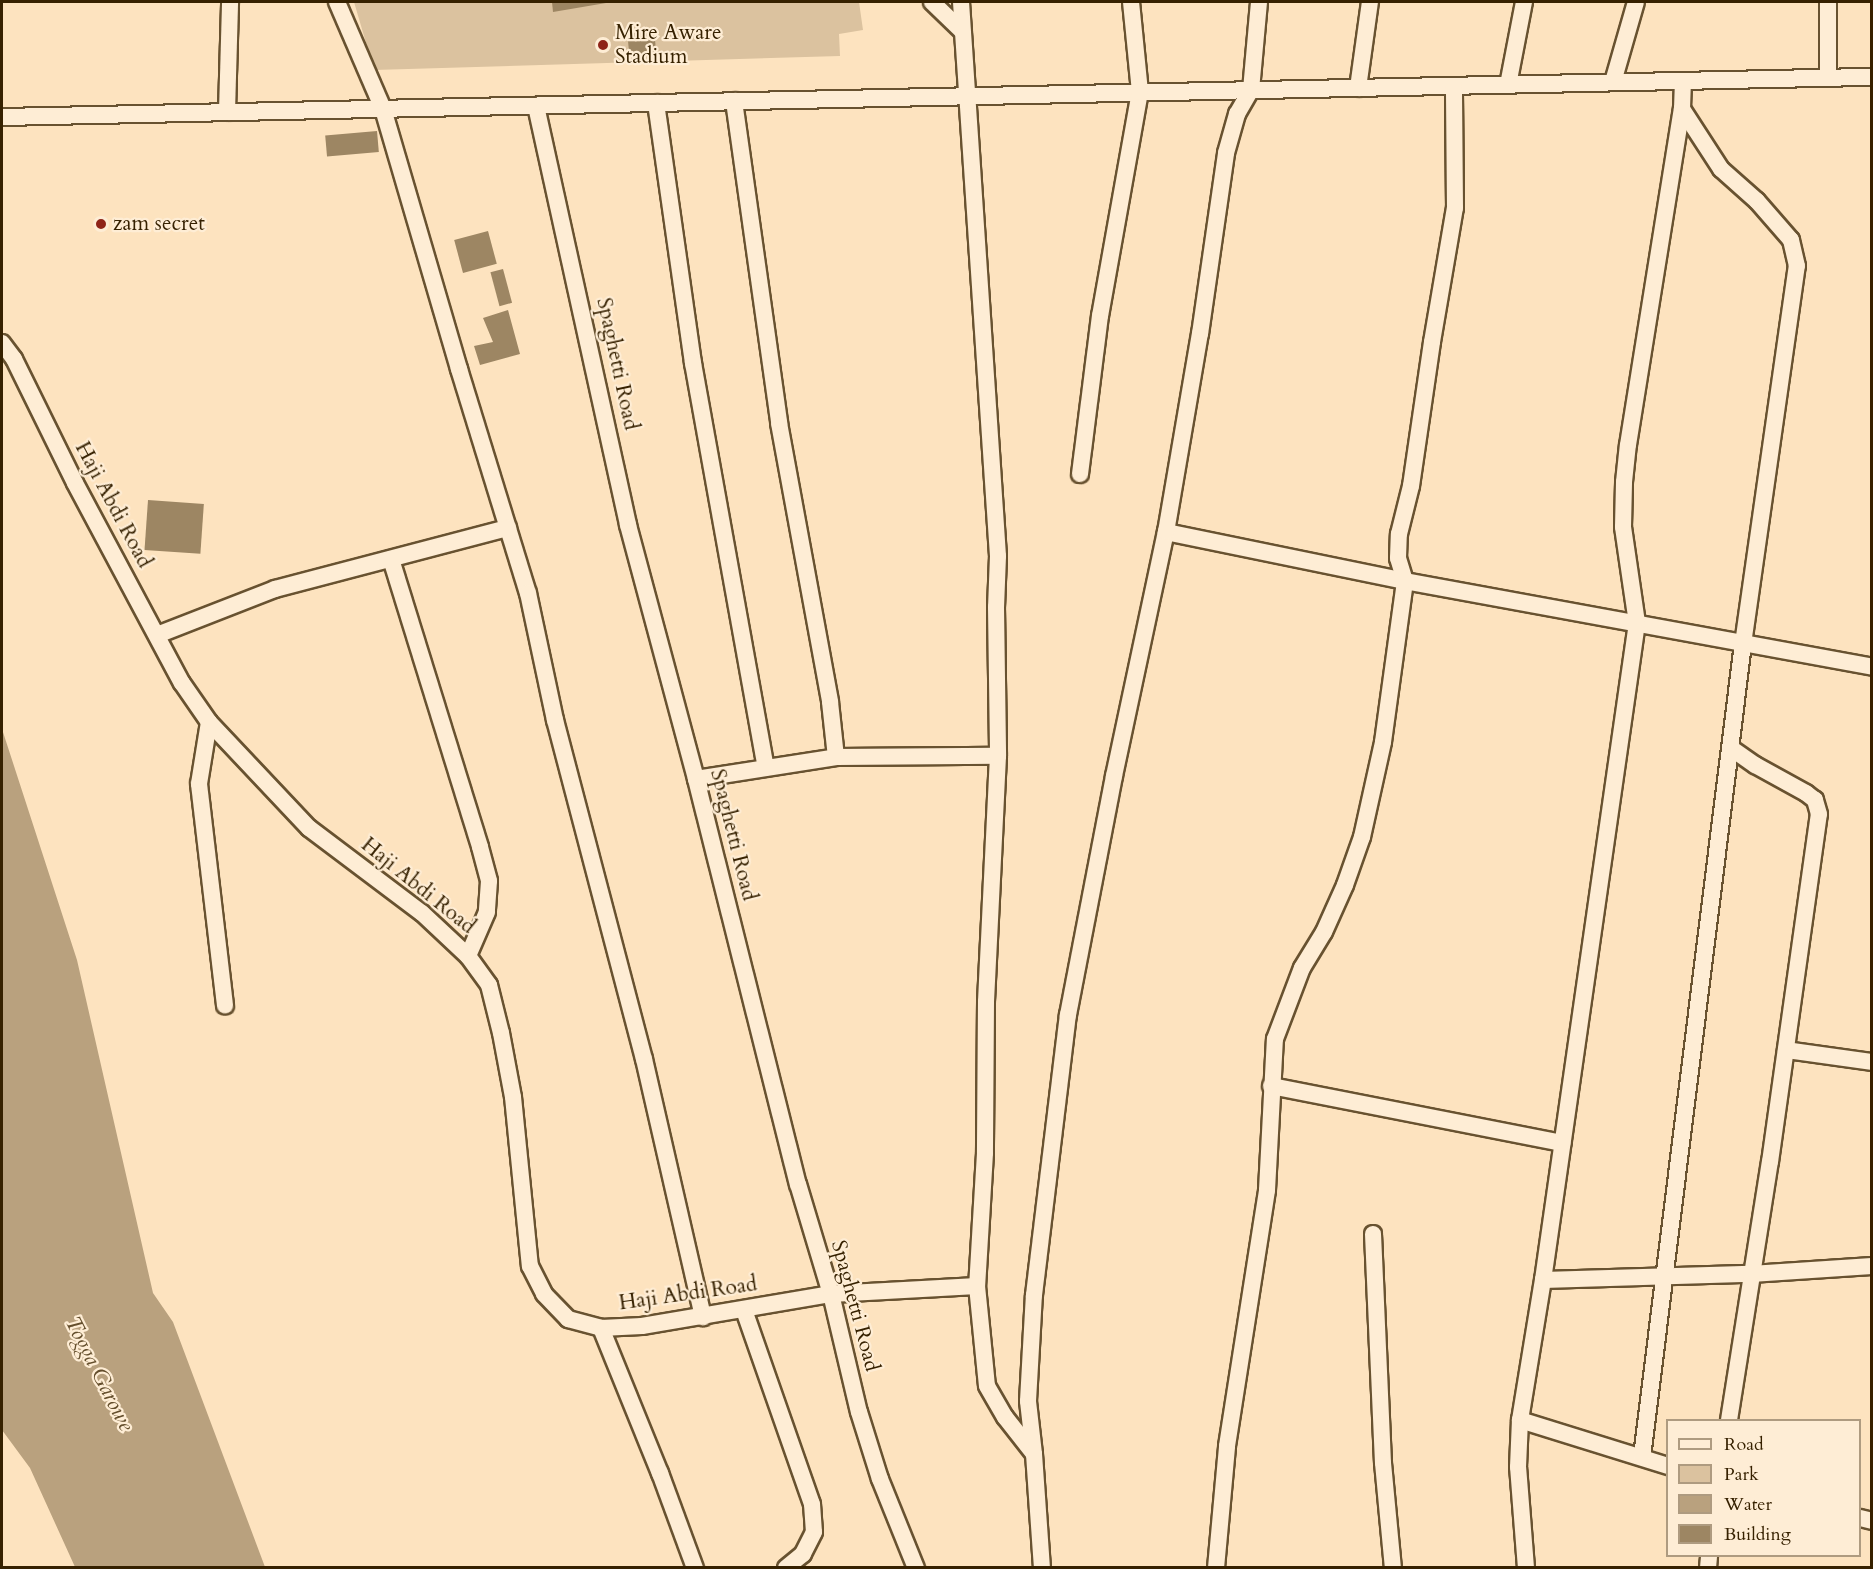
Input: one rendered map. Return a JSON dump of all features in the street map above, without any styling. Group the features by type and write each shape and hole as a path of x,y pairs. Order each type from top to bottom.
{"street":[{"path":"227,112 230,2"},
{"path":"337,2 383,109 459,369 528,592 555,720 644,1059 703,1317"},
{"path":"932,2 962,31"},
{"path":"962,2 966,96 998,556 996,607 998,756 986,1002 985,1153 977,1286 987,1386 1005,1417 1034,1454"},
{"path":"1080,474 1100,316 1140,92 1131,2"},
{"path":"1042,1568 1028,1401 1034,1295 1066,1027 1114,776 1166,532 1200,334 1226,153 1236,114 1251,90 1259,2"},
{"path":"1358,88 1370,2"},
{"path":"1508,85 1524,2"},
{"path":"1613,82 1636,2"},
{"path":"1828,2 1828,78"},
{"path":"2,117 1872,77"},
{"path":"1526,1568 1518,1467 1520,1420 1543,1280 1637,623 1623,527 1624,482 1682,109 1683,81"},
{"path":"1216,1568 1227,1446 1267,1190 1275,1039 1289,997 1302,968 1324,932 1346,885 1362,837 1383,742 1405,580 1398,558 1399,534 1411,486 1423,394 1455,208 1457,183 1454,86"},
{"path":"734,101 775,400 830,702 836,757"},
{"path":"656,103 693,363 766,767"},
{"name":"Spaghetti Road","path":"536,105 628,525 696,779 798,1184 831,1294 848,1370 880,1479 916,1568"},
{"path":"1642,1457 1743,644 1797,266 1791,240 1757,201 1721,170 1682,109"},
{"name":"Haji Abdi Road","path":"2,343 14,359 75,483 182,683 209,722 309,828 422,913 468,956 489,985 513,1097 530,1266 544,1294 568,1318 601,1328 642,1326 831,1294 977,1286"},
{"path":"157,635 256,596 508,528"},
{"path":"1166,532 1405,580 1872,667"},
{"path":"391,559 489,881 487,912 468,956"},
{"path":"209,722 199,784 225,1005"},
{"path":"1730,1419 1786,1050 1818,807 1815,800 1806,793 1755,765 1731,748"},
{"path":"696,779 836,757 998,756"},
{"path":"1786,1050 1872,1062"},
{"path":"1271,1086 1562,1143"},
{"path":"1373,1234 1383,1463 1394,1568"},
{"path":"1543,1280 1751,1274 1872,1266"},
{"path":"744,1310 812,1504 814,1532 803,1554 786,1568"},
{"path":"601,1328 660,1473 695,1568"},
{"path":"1520,1420 1666,1465"}],"green space":[{"name":"Mire Aware Stadium","path":"354,2 859,2 863,30 839,34 840,56 374,70"}],"water":[{"name":"Togga Garowe","path":"2,729 77,960 153,1293 173,1322 265,1567 75,1567 30,1468 2,1430"}],"building":[{"path":"552,2 606,2 606,3 553,12"},
{"path":"654,28 656,53 629,55 627,30"},
{"path":"377,131 379,152 327,156 325,136"},
{"path":"488,231 497,264 463,273 454,240"},
{"path":"503,269 512,303 500,306 490,272"},
{"path":"508,310 520,354 480,365 474,346 493,342 483,318"},
{"path":"148,500 204,504 200,554 145,550"}],"place":[{"name":"Mire Aware Stadium","path":"603,45"},
{"name":"zam secret","path":"101,224"}]}
